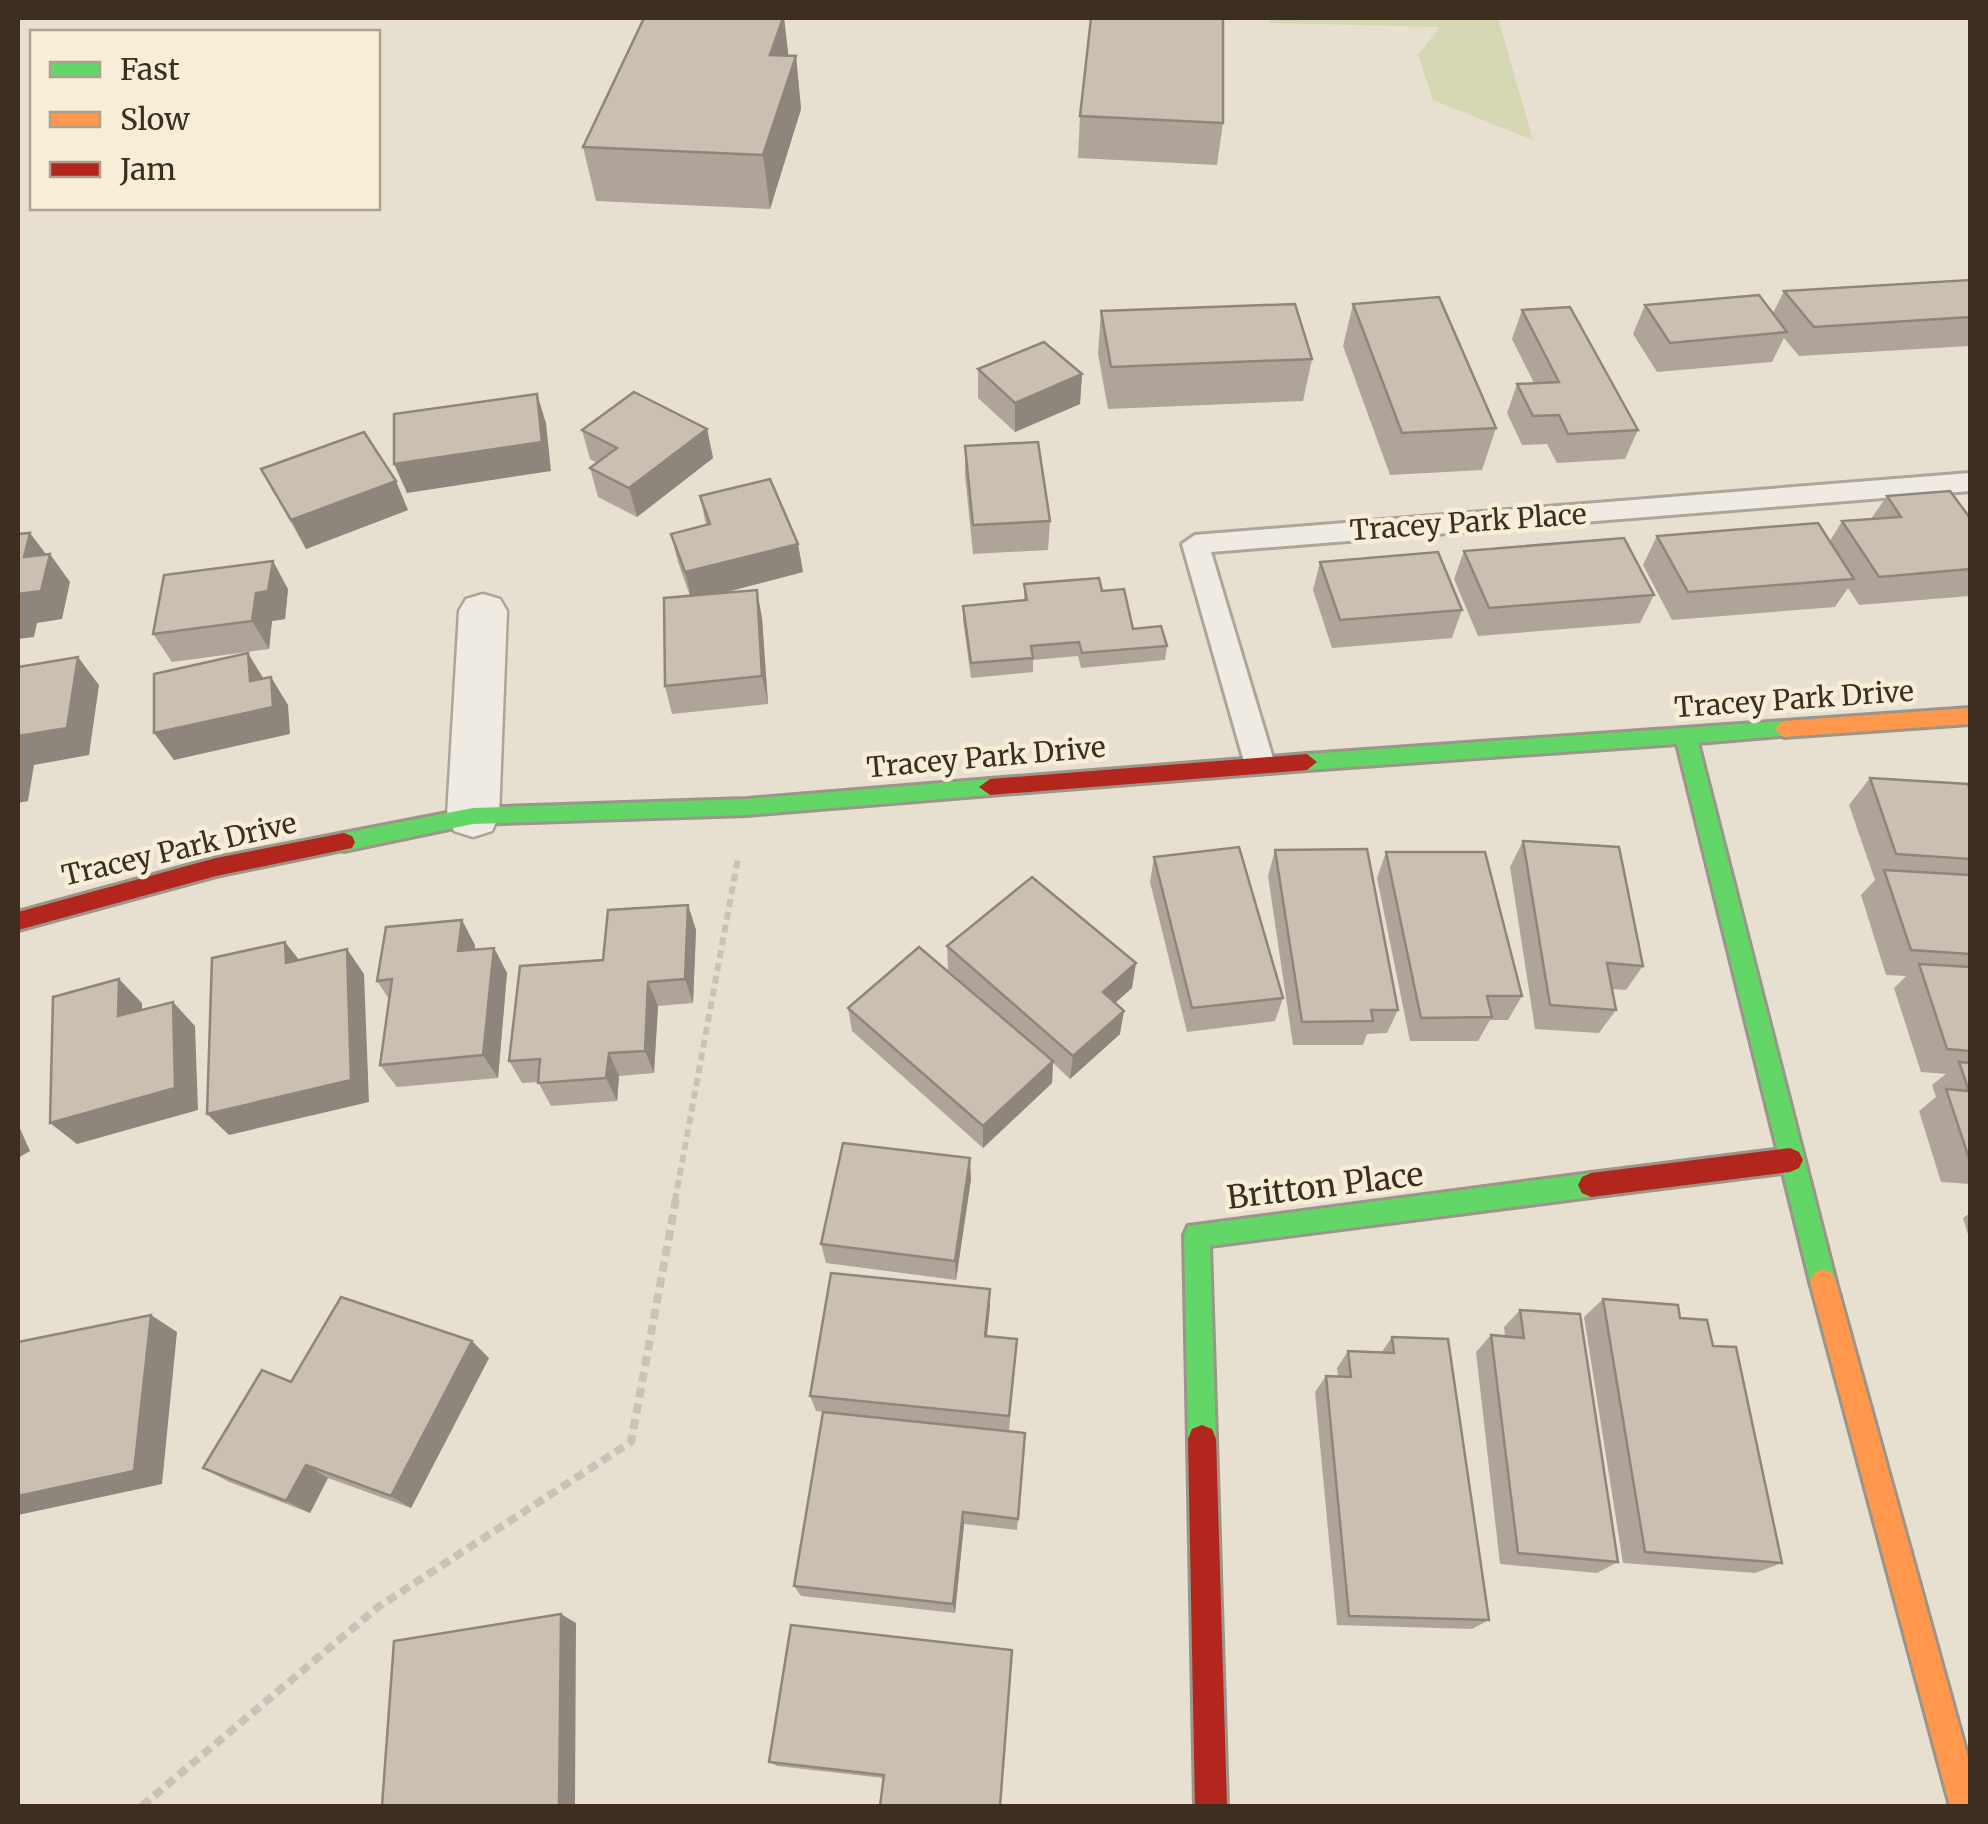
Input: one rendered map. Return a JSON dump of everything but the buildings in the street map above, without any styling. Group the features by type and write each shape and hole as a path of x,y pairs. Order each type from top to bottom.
{"street":[{"path":"472,816 484,610"},
{"name":"Tracey Park Drive","path":"18,921 216,867 472,816 747,807 1260,764 1970,716"},
{"path":"1686,738 1790,1160 1966,1806"},
{"name":"Britton Place","path":"1211,1806 1196,1235 1790,1160"}],"lane":[{"name":"Tracey Park Place","path":"1260,764 1195,544 1970,482"}],"path":[{"path":"142,1806 378,1607 631,1442 747,807"}],"green space":[{"path":"1270,18 1498,18 1533,140 1433,100 1418,55 1440,27 1270,23"}],"traffic: fast":[{"path":"1307,762 1784,729"},
{"path":"1686,737 1823,1282"},
{"path":"344,842 473,816 747,807 990,787"},
{"path":"1202,1439 1197,1235 1591,1185"}],"traffic: slow":[{"path":"1784,729 1970,716"},
{"path":"1823,1282 1966,1806"}],"traffic: jam":[{"path":"990,787 1307,762"},
{"path":"18,921 216,867 344,842"},
{"path":"1591,1185 1790,1160"},
{"path":"1202,1439 1211,1806"}]}
